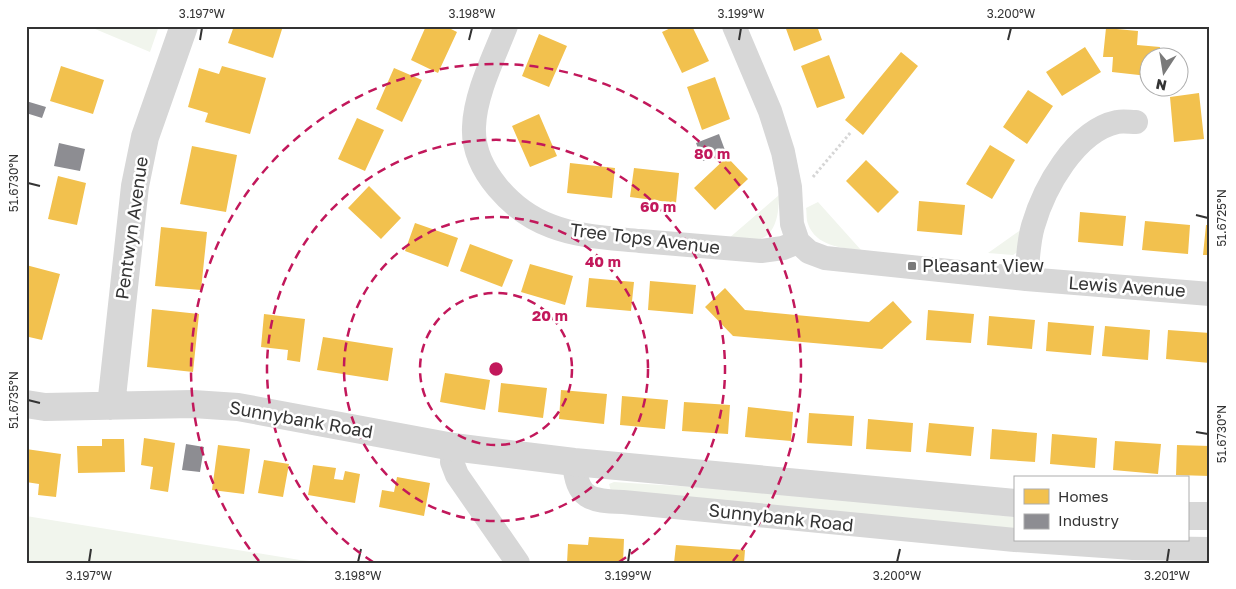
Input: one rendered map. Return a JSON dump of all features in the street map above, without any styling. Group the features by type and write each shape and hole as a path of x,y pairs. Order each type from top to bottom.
{"street":[{"name":"Pentwyn Avenue","path":"111,406 135,186 145,137 184,26"},
{"name":"Tree Tops Avenue","path":"506,26 476,105 474,128 476,148 489,178 518,208 550,226 585,235 761,251 783,248 798,242"},
{"path":"734,26 770,111 783,152 790,187 792,224 798,242"},
{"path":"1026,279 1032,226 1044,195 1072,150 1093,132 1117,122 1136,122"},
{"name":"Lewis Avenue","path":"798,242 809,252 825,258 1026,279 1210,294"},
{"name":"Sunnybank Road","path":"26,404 45,407 193,404 238,407 453,447 574,462 1014,503"},
{"path":"453,447 452,462 457,475 518,563"},
{"name":"Sunnybank Road","path":"574,462 575,478 584,494 598,502 623,502 1014,540"},
{"path":"1188,516 1210,516"},
{"name":"Sunnybank Road","path":"1044,542 1133,548 1210,549"}],"path":[{"path":"809,181 851,132"}],"shaded area":[{"path":"88,26 159,26 150,52"},
{"path":"779,195 777,215 773,229 768,234 756,240 728,239"},
{"path":"818,202 861,250 830,245 817,237 808,224 806,208"},
{"path":"1022,229 1019,251 1013,255 988,253"},
{"path":"614,482 742,490 1014,517 1014,530 611,491 609,484"},
{"path":"26,516 300,560 329,563 26,563"}],"building: Homes":[{"path":"234,26 283,26 273,58 228,43"},
{"path":"426,26 445,26 457,32 438,73 411,60"},
{"path":"675,26 692,26 709,61 682,73 662,32"},
{"path":"785,26 817,26 822,40 794,51"},
{"path":"1106,28 1138,31 1137,45 1160,47 1138,48 1138,75 1112,72 1113,57 1103,57"},
{"path":"539,34 567,46 549,87 522,76"},
{"path":"1085,47 1101,72 1062,96 1046,72"},
{"path":"901,52 918,66 863,135 845,120"},
{"path":"829,55 845,98 817,108 801,66"},
{"path":"61,66 104,80 93,114 50,101"},
{"path":"222,66 266,78 250,134 205,122 208,113 188,107 199,68 219,74"},
{"path":"394,68 422,80 402,122 376,109"},
{"path":"715,77 730,119 702,130 687,87"},
{"path":"1028,90 1053,106 1027,144 1003,127"},
{"path":"1199,93 1204,139 1174,142 1170,98 1188,98 1188,95"},
{"path":"539,114 557,156 530,167 512,126"},
{"path":"357,118 384,130 365,171 338,159"},
{"path":"990,145 1015,160 992,199 966,184"},
{"path":"192,146 237,155 226,212 180,204"},
{"path":"727,157 748,179 715,210 694,188"},
{"path":"866,160 899,192 878,213 846,181"},
{"path":"570,163 615,168 612,198 567,193"},
{"path":"634,168 679,173 676,203 630,197"},
{"path":"58,176 86,183 77,225 48,219"},
{"path":"369,186 401,218 381,239 348,208"},
{"path":"919,201 965,205 962,235 917,231"},
{"path":"1080,212 1126,216 1123,246 1078,242"},
{"path":"1145,221 1190,225 1188,254 1142,250"},
{"path":"415,223 458,238 448,267 405,251"},
{"path":"1206,225 1210,225 1210,255 1203,255"},
{"path":"161,227 207,232 201,290 155,286"},
{"path":"470,244 513,260 502,287 460,271"},
{"path":"530,264 573,276 565,305 521,292"},
{"path":"26,265 60,274 42,340 29,337 27,346"},
{"path":"589,278 634,282 631,311 586,307"},
{"path":"650,281 696,285 693,314 648,310"},
{"path":"725,288 745,310 869,322 893,301 912,322 882,349 733,336 705,307"},
{"path":"152,309 199,314 193,372 147,367"},
{"path":"928,310 974,314 971,343 926,340"},
{"path":"264,314 305,319 300,362 287,360 288,350 261,347"},
{"path":"989,316 1035,320 1032,349 987,345"},
{"path":"1048,322 1094,326 1091,355 1046,351"},
{"path":"1105,326 1150,330 1148,360 1102,356"},
{"path":"1168,330 1210,333 1210,363 1166,359"},
{"path":"323,337 393,348 388,381 317,370"},
{"path":"445,373 490,380 485,410 440,402"},
{"path":"501,383 547,388 543,418 498,412"},
{"path":"561,390 607,394 604,424 559,419"},
{"path":"622,396 668,400 665,429 620,425"},
{"path":"684,402 730,405 728,434 682,431"},
{"path":"748,407 793,412 791,441 745,437"},
{"path":"809,413 854,416 852,446 807,443"},
{"path":"868,419 913,423 911,452 866,449"},
{"path":"929,423 974,427 971,456 926,452"},
{"path":"992,429 1037,433 1035,462 990,459"},
{"path":"1052,434 1097,438 1095,468 1050,464"},
{"path":"144,438 175,443 168,492 150,489 153,467 141,465"},
{"path":"102,439 124,439 125,472 78,473 77,446 102,446"},
{"path":"1115,441 1161,444 1158,474 1113,470"},
{"path":"218,445 250,449 244,494 212,490"},
{"path":"1177,445 1210,446 1210,476 1176,475"},
{"path":"26,449 61,454 56,497 38,495 39,484 26,482"},
{"path":"264,460 289,464 283,497 258,493"},
{"path":"313,465 336,468 334,479 343,480 345,471 360,474 355,503 308,495"},
{"path":"397,477 430,483 424,516 379,507 382,490 394,492"},
{"path":"589,537 624,539 623,563 567,563 568,544 588,545"},
{"path":"676,545 745,550 744,563 674,563"}],"building: Industry":[{"path":"26,101 46,107 42,118 26,113"},
{"path":"719,134 726,153 703,161 696,143"},
{"path":"59,143 85,149 80,171 54,166"},
{"path":"186,444 204,447 200,472 182,470"}],"place":[{"name":"Pleasant View","path":"912,266"}]}
